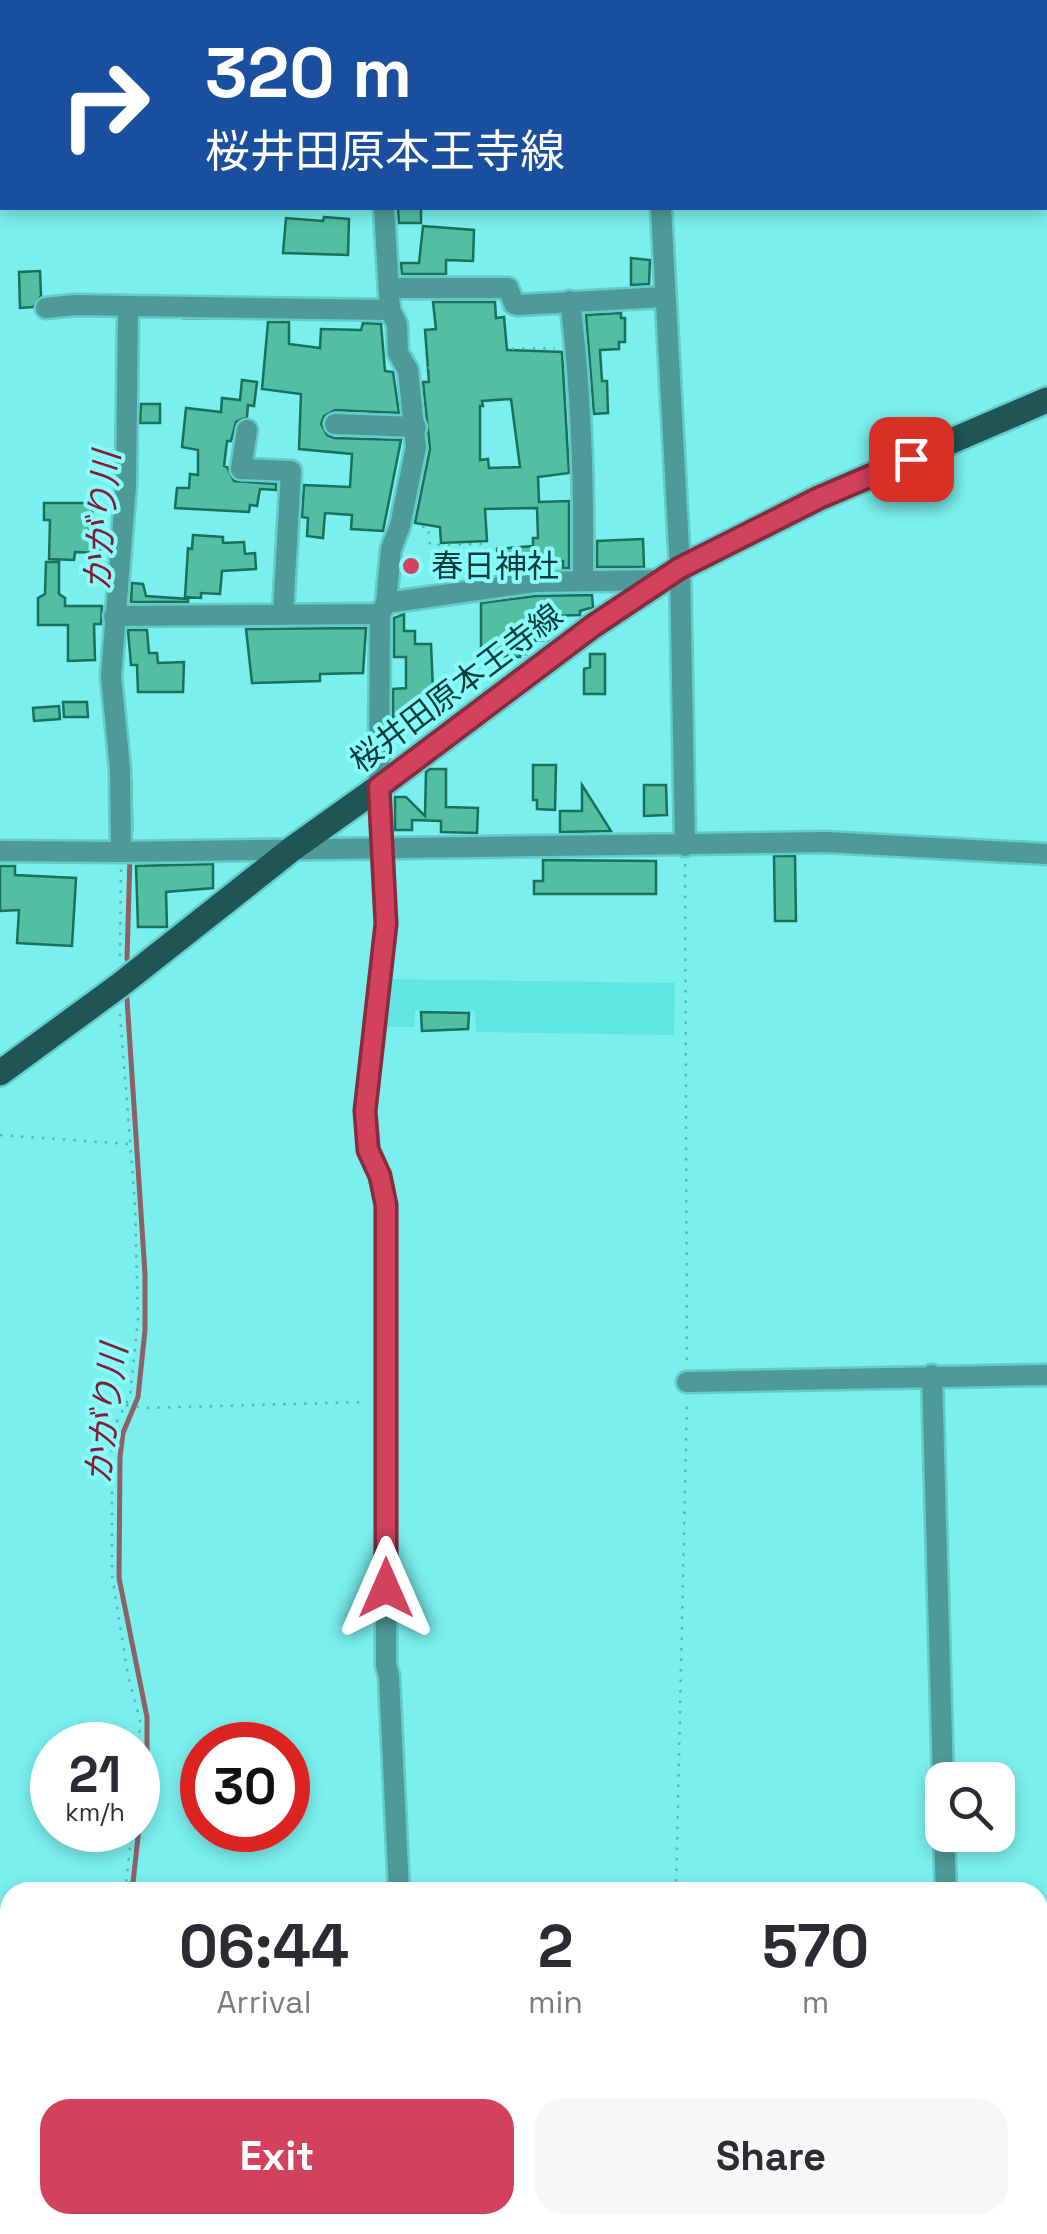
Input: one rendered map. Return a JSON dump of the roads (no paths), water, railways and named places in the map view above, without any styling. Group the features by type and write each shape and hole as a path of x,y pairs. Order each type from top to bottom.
{"main road":[{"name":"桜井田原本王寺線","path":"0,1074 120,985 292,848 593,626 671,574 819,498 1047,400"}],"street":[{"path":"384,210 390,310 397,324 398,353 408,370 416,427 413,470 389,562 383,608 379,787 386,924 365,1111 368,1150 380,1176 386,1205 386,1665 390,1676 399,1882"},
{"path":"661,210 671,574 685,846"},
{"path":"388,288 508,288 518,305 664,297"},
{"path":"570,302 584,516 583,579"},
{"path":"46,308 75,305 390,310"},
{"path":"121,852 120,769 111,676 126,485 128,314 133,306"},
{"path":"335,424 416,427"},
{"path":"247,430 242,468 291,470 283,614"},
{"path":"114,616 283,614 383,608 482,587 671,574"},
{"path":"0,850 121,852 826,842 1047,854"},
{"path":"932,1375 943,1762"},
{"path":"687,1382 1047,1375"},
{"path":"945,1852 946,1882"}],"waterway":[{"name":"かがり川","path":"183,317 212,317"},
{"name":"かがり川","path":"130,781 131,830"},
{"name":"かがり川","path":"127,959 130,856"},
{"name":"かがり川","path":"127,999 145,1274 145,1330 138,1397 123,1433 120,1457 119,1578 147,1717 147,1754 133,1882"}],"place":[{"name":"春日神社","path":"411,566"}]}
